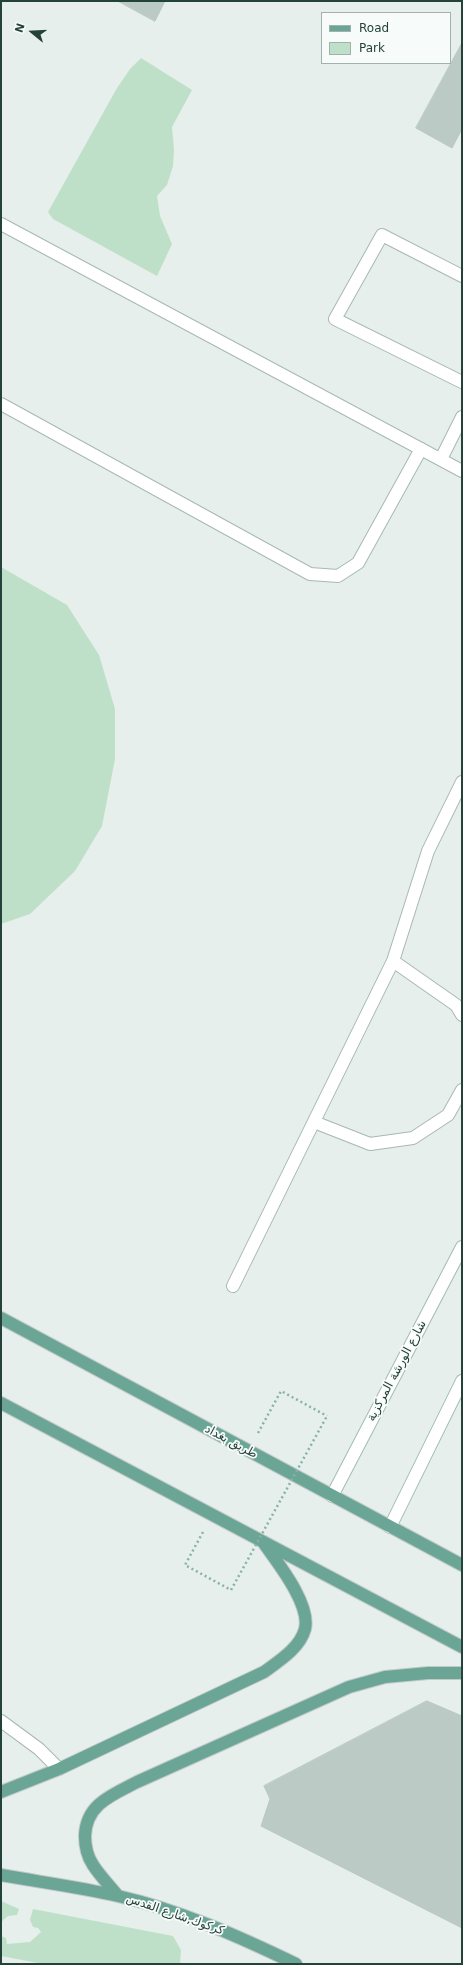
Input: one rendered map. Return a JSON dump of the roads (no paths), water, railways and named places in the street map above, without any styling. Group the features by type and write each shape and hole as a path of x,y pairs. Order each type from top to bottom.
{"main road":[{"name":"طريق بغداد","path":"1,1318 462,1565"},
{"path":"1,1403 462,1647"},
{"path":"1,1792 59,1769 264,1672 283,1658 297,1644 305,1628 303,1609 295,1589 263,1541"},
{"path":"118,1896 93,1865 85,1845 85,1828 90,1814 107,1798 137,1782 350,1687 385,1677 428,1673 462,1673"},
{"name":"كركوك,شارع القدس","path":"1,1874 118,1896 159,1907 248,1941 296,1964"}],"street":[{"path":"1,224 462,471"},
{"path":"462,276 382,236 335,319 462,382"},
{"path":"1,404 310,574 338,576 358,563 421,449"},
{"path":"441,459 462,417"},
{"path":"233,1286 394,961 428,851 462,782"},
{"path":"394,961 456,1005 462,1015"},
{"path":"314,1122 370,1144 412,1138 448,1115 462,1090"},
{"name":"شارع الورشة المركزية","path":"332,1496 462,1247"},
{"path":"390,1527 462,1381"},
{"path":"1,1721 39,1749 59,1769"}]}
